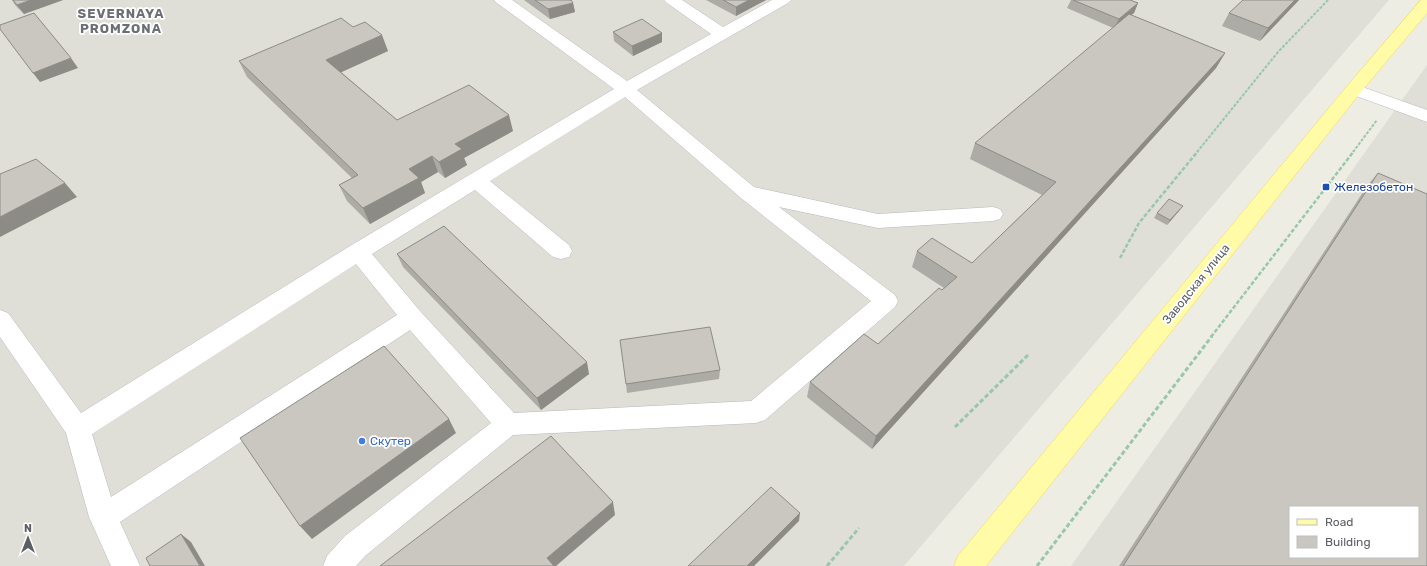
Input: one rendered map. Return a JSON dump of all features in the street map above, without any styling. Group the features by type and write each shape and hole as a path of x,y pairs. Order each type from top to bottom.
{"main road":[{"name":"Заводская улица","path":"968,566 1354,89 1427,3"}],"lane":[{"path":"337,566 355,546 508,424 756,412 887,301 748,193 626,89 502,0"},
{"path":"672,0 722,34"},
{"path":"78,429 358,252 476,180 626,89 783,0"},
{"path":"1354,89 1427,116"},
{"path":"476,180 561,251"},
{"path":"748,193 878,221 993,214"},
{"path":"358,252 412,317 508,424"},
{"path":"103,517 412,317"},
{"path":"0,319 78,429 103,517 126,566"}],"path":[{"path":"1120,258 1139,223 1154,204 1278,52 1328,0"},
{"path":"1037,566 1391,102"},
{"path":"955,427 1029,354"},
{"path":"826,566 859,528"}],"shaded area":[{"path":"0,0 1389,0 904,566 0,566"},
{"path":"1427,65 1427,566 1071,566"}],"building":[{"path":"13,0 31,0 17,5"},
{"path":"535,0 571,0 573,3 548,9"},
{"path":"723,0 749,0 736,7"},
{"path":"1073,0 1130,0 1138,3 1119,19"},
{"path":"1243,0 1295,0 1268,28 1229,13"},
{"path":"34,13 71,58 33,73 0,29 0,25"},
{"path":"1129,14 1225,53 876,436 810,382 864,334 878,344 939,288 942,290 957,277 917,251 932,238 972,263 1056,182 975,143"},
{"path":"341,18 353,27 365,22 382,35 326,60 397,120 469,85 509,115 455,144 462,149 439,162 432,156 409,169 419,178 363,208 339,185 358,175 239,61"},
{"path":"642,19 662,33 632,46 613,32"},
{"path":"36,159 65,183 0,217 0,174"},
{"path":"1378,173 1427,194 1427,566 1123,566"},
{"path":"1169,199 1183,206 1170,220 1157,213"},
{"path":"444,226 587,362 537,398 397,254"},
{"path":"710,327 720,370 626,384 620,340"},
{"path":"384,346 449,419 300,526 240,438"},
{"path":"551,436 613,502 547,558 554,566 380,566"},
{"path":"771,487 800,513 747,566 688,566"},
{"path":"181,534 200,566 150,566 146,558"}],"place":[{"name":"Железобетон","path":"1326,187"},
{"name":"Скутер","path":"362,441"}],"district":[{"name":"SEVERNAYA PROMZONA","path":"121,20"}]}
